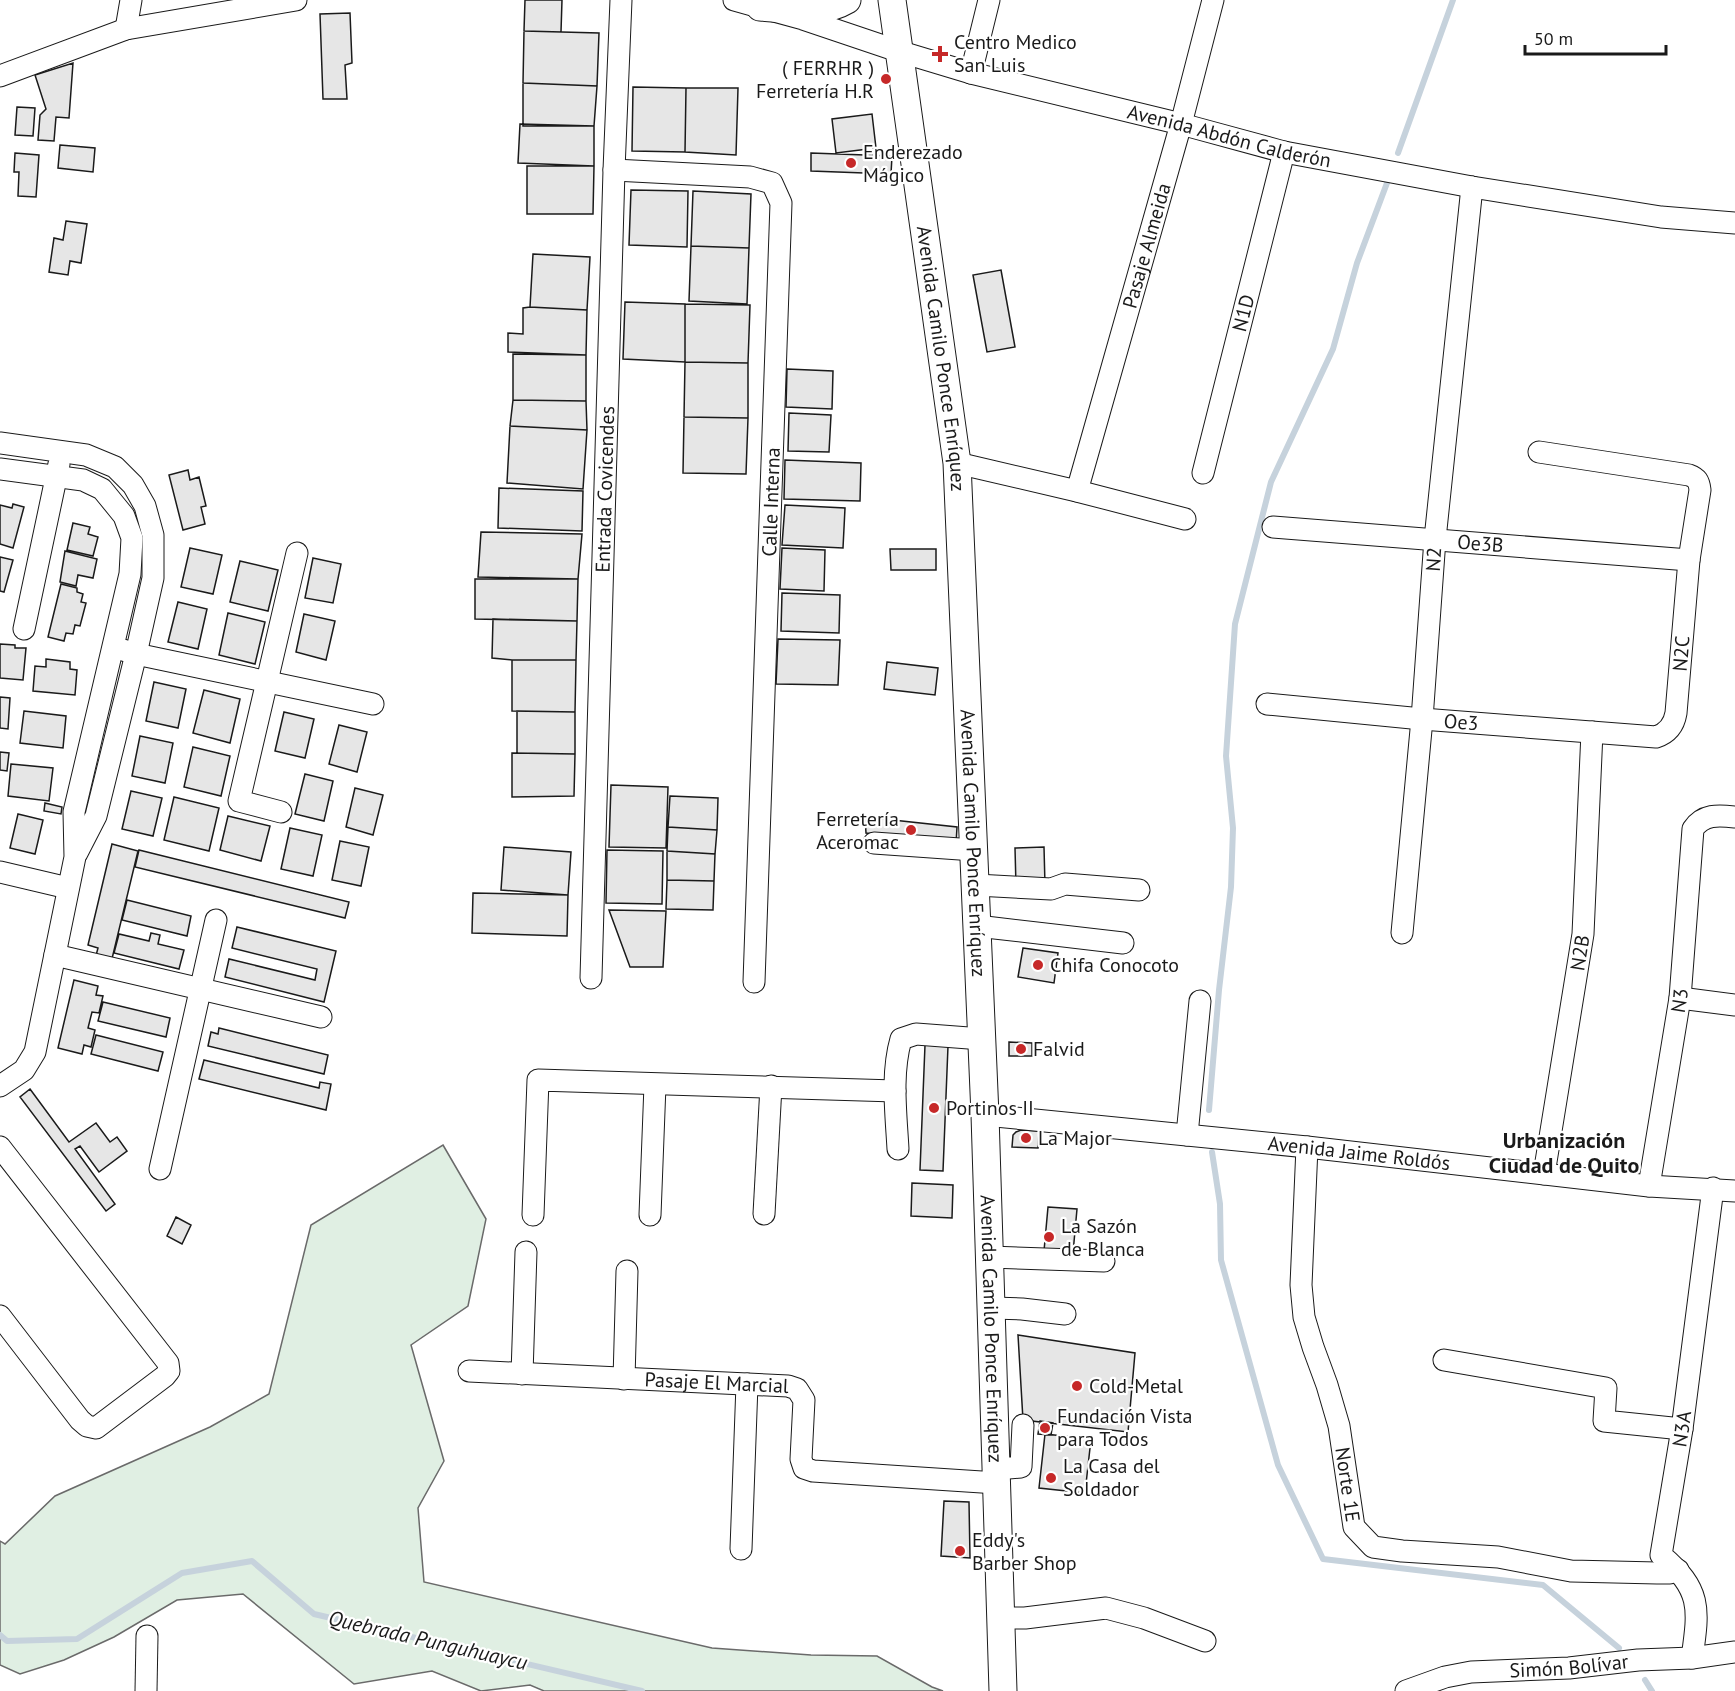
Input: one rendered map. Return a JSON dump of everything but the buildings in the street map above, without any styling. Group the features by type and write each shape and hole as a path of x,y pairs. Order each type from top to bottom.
{"main road":[{"path":"761,3 816,11 828,9 847,0"},
{"name":"Avenida Camilo Ponce Enríquez","path":"891,0 957,463 985,1115 1003,1691"}],"street":[{"path":"126,29 131,0"},
{"path":"0,76 126,29 296,0"},
{"name":"Entrada Covicendes","path":"591,978 621,0"},
{"name":"Avenida Abdón Calderón","path":"734,0 761,3 971,74 1181,124 1284,152 1472,187 1661,217 1735,223"},
{"path":"971,74 989,0"},
{"name":"Pasaje Almeida","path":"1077,490 1181,124 1213,0"},
{"name":"N1D","path":"1203,473 1284,152"},
{"name":"Calle Interna","path":"614,170 750,177 772,183 781,203 754,982"},
{"name":"N2","path":"1402,933 1422,719 1435,539 1472,187"},
{"path":"0,443 86,456 116,467 133,485 145,506 153,535 153,578 136,654 96,816 75,857"},
{"path":"24,629 57,477 60,452"},
{"name":"N2C","path":"1539,452 1696,477 1700,490 1689,560 1676,712 1671,727 1656,737"},
{"path":"957,463 1077,490 1185,519"},
{"path":"0,469 83,480 102,489 124,516 132,538 130,574 74,812 75,857 35,1052 24,1070 0,1086"},
{"name":"Oe3B","path":"1273,528 1689,560"},
{"path":"281,812 239,801 297,553"},
{"path":"114,647 136,654 373,704"},
{"name":"Oe3","path":"1267,704 1422,719 1656,737"},
{"path":"100,707 121,714"},
{"name":"N2B","path":"1544,1174 1583,934 1592,732"},
{"name":"N3","path":"1649,1186 1680,998 1693,829 1704,818 1735,817"},
{"path":"874,843 974,850"},
{"path":"0,872 69,888"},
{"path":"976,885 1051,889 1065,884 1139,890"},
{"path":"160,1169 216,920"},
{"path":"977,926 1123,943"},
{"path":"55,955 321,1017"},
{"path":"1680,998 1735,1005"},
{"path":"1187,1135 1200,1001"},
{"path":"898,1149 895,1091 897,1052 901,1040 916,1034 982,1039"},
{"path":"533,1215 538,1080 895,1091"},
{"path":"650,1215 655,1084"},
{"path":"764,1215 771,1086"},
{"name":"Avenida Jaime Roldós","path":"985,1115 1307,1147 1649,1186 1735,1191"},
{"path":"0,1147 168,1363 169,1371 165,1377 96,1428 87,1426 0,1316"},
{"name":"Norte 1E","path":"1307,1147 1301,1274 1304,1317 1338,1426 1354,1527 1373,1547 1401,1551 1498,1557 1571,1571 1670,1573 1678,1569"},
{"name":"N3A","path":"1692,1658 1698,1620 1695,1601 1689,1584 1678,1569 1661,1555 1682,1429 1713,1188"},
{"path":"522,1374 526,1252"},
{"path":"990,1257 1104,1261"},
{"path":"624,1379 627,1271"},
{"path":"992,1308 1065,1314"},
{"path":"1444,1360 1606,1388 1604,1421 1682,1429"},
{"name":"Pasaje El Marcial","path":"469,1371 788,1386 797,1389 804,1400 801,1460 804,1468 813,1471 997,1476"},
{"path":"741,1549 747,1384"},
{"path":"997,1476 1021,1467 1023,1425"},
{"path":"1001,1618 1024,1618 1106,1608 1144,1618 1205,1641"},
{"path":"146,1691 147,1636"},
{"name":"Simón Bolívar","path":"1406,1691 1444,1677 1472,1672 1569,1668 1638,1660 1692,1658 1735,1652"}],"green space":[{"path":"443,1145 486,1219 468,1306 411,1345 444,1461 418,1508 424,1582 712,1648 811,1655 877,1656 943,1691 544,1691 530,1685 481,1691 432,1671 354,1684 243,1594 177,1600 114,1637 64,1660 20,1674 0,1665 0,1541 5,1544 55,1496 210,1427 269,1394 311,1225"}],"waterway":[{"path":"1398,153 1453,0"},
{"path":"1209,1110 1219,990 1231,887 1233,828 1226,756 1235,624 1271,482 1333,349 1357,263 1387,183"},
{"path":"1212,1152 1220,1204 1221,1260 1278,1465 1323,1559 1543,1585 1619,1648"},
{"name":"Quebrada Punguhuaycu","path":"0,1635 7,1641 77,1639 182,1573 252,1561 314,1614 642,1691"},
{"path":"1645,1680 1652,1691"}],"place":[{"name":"Centro Medico San Luis","path":"940,54"},
{"name":"( FERRHR ) Ferretería H.R","path":"886,79"},
{"name":"Enderezado Mágico","path":"851,163"},
{"name":"Ferretería Aceromac","path":"911,830"},
{"name":"Chifa Conocoto","path":"1038,965"},
{"name":"Falvid","path":"1021,1049"},
{"name":"Portinos II","path":"934,1108"},
{"name":"La Major","path":"1026,1138"},
{"name":"La Sazón de Blanca","path":"1049,1237"},
{"name":"Cold-Metal","path":"1077,1386"},
{"name":"Fundación Vista para Todos","path":"1045,1428"},
{"name":"La Casa del Soldador","path":"1051,1478"},
{"name":"Eddy's Barber Shop","path":"960,1551"}],"district":[{"name":"Urbanización Ciudad de Quito","path":"1564,1152"}]}
